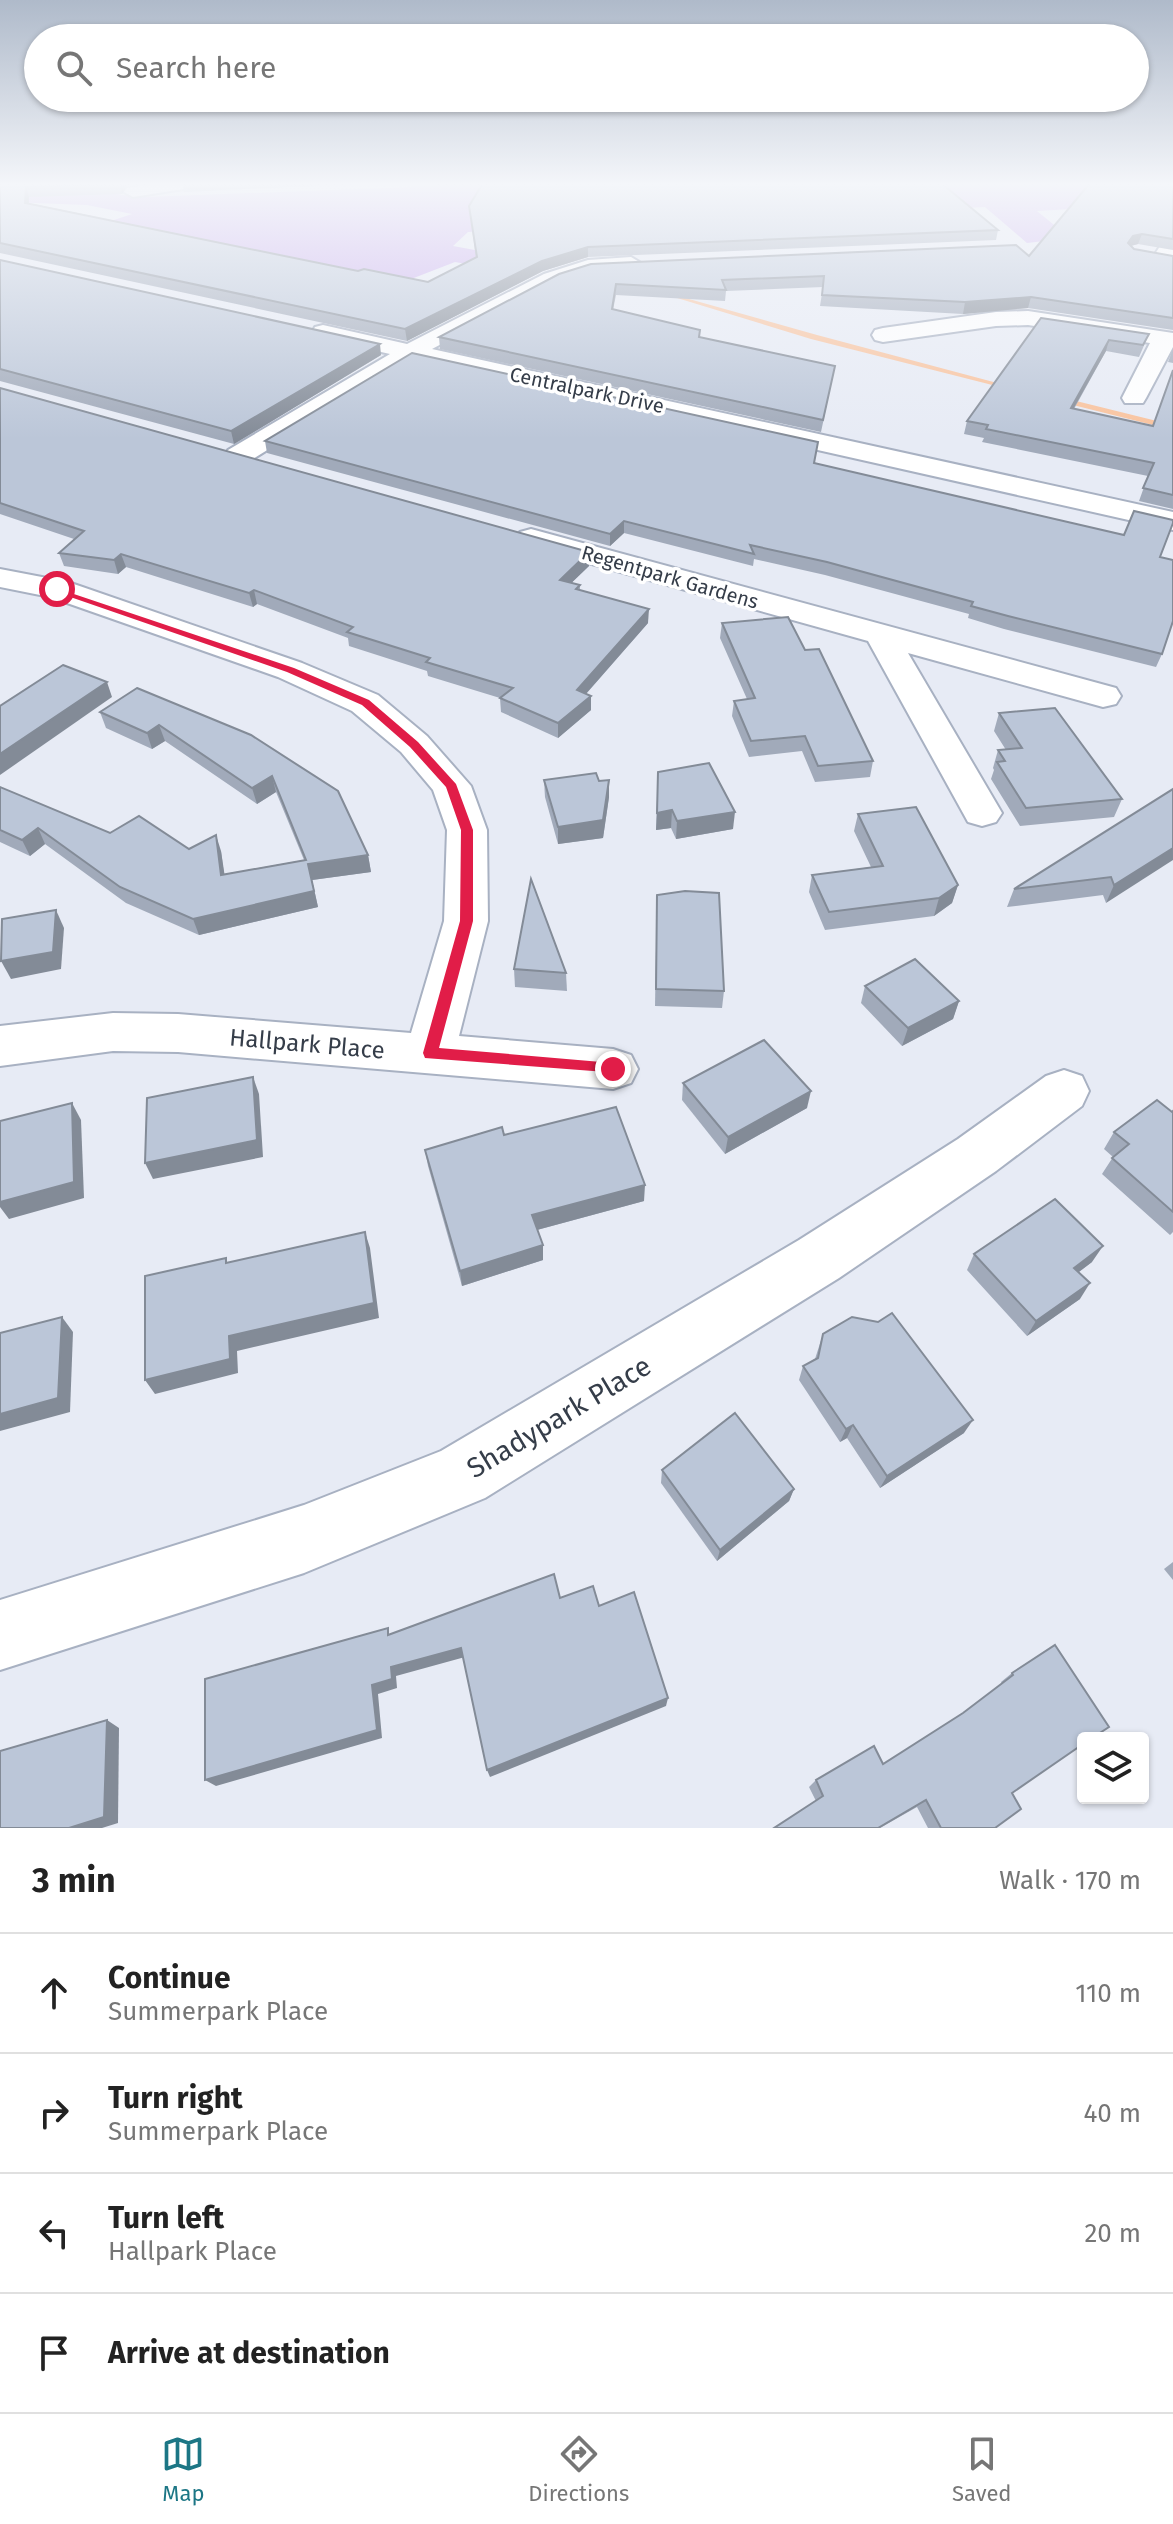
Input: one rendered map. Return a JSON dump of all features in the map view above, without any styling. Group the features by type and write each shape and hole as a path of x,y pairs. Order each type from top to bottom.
{"street":[{"path":"284,469 223,452 411,351 567,271 578,268"},
{"path":"883,335 996,319 1028,318 1168,339 1134,398"},
{"name":"Centralpark Drive","path":"305,328 1173,521"},
{"name":"Regentpark Gardens","path":"498,529 1103,696"},
{"path":"0,578 57,589 290,670 365,703 414,744 451,786 467,830 466,921 430,1053"},
{"path":"881,635 982,813"},
{"name":"Hallpark Place","path":"0,1046 45,1038 126,1032 178,1033 613,1069"},
{"name":"Shadypark Place","path":"0,1635 304,1539 462,1475 819,1259 977,1155 1064,1091"}],"shaded area":[{"path":"344,268 439,268 406,281"},
{"path":"490,268 534,268 527,275"}],"building":[{"path":"0,268 38,268 380,344 231,431 0,369"},
{"path":"119,268 364,269 428,282 455,268 527,268 405,329"},
{"path":"577,268 1173,268 1173,318 1031,297 965,302 822,295 824,276 722,280 726,290 616,284 612,309 700,330 699,337 835,366 823,420 439,337 559,274"},
{"path":"1041,318 1149,334 1143,345 1109,340 1071,408 1153,426 1173,370 1173,495 1143,488 1154,463 986,429 988,425 967,421"},
{"path":"412,353 818,442 814,463 1124,535 1134,511 1173,520 1160,557 1173,560 1173,621 1162,654 971,606 973,602 827,562 750,545 754,554 624,521 610,534 265,441"},
{"path":"0,388 589,552 560,580 580,585 576,589 649,609 577,690 591,696 558,723 500,698 513,688 426,662 430,658 347,632 353,627 254,590 249,593 121,554 114,560 59,553 84,531 0,503"},
{"path":"788,617 805,650 819,649 873,761 818,766 805,736 751,741 734,701 755,698 722,623"},
{"path":"63,665 107,682 0,754 0,706"},
{"path":"137,688 251,735 338,791 368,855 308,864 314,891 193,919 120,887 38,828 22,840 0,830 0,787 110,833 139,816 189,849 216,835 221,875 306,860 272,776 252,788 159,725 147,733 100,712"},
{"path":"1055,708 1122,799 1026,808 997,762 1005,761 998,750 1022,748 999,713"},
{"path":"709,763 735,812 677,821 672,810 657,813 658,772"},
{"path":"596,773 599,781 609,780 603,820 558,827 544,780"},
{"path":"1173,789 1173,848 1114,885 1111,877 1014,889"},
{"path":"916,807 958,885 939,898 829,912 812,875 883,866 858,814"},
{"path":"531,879 566,973 514,969"},
{"path":"685,891 719,893 724,991 656,989 657,895"},
{"path":"56,910 53,952 1,961 2,919"},
{"path":"915,959 959,1001 908,1028 865,986"},
{"path":"764,1040 811,1091 728,1137 683,1083"},
{"path":"253,1077 257,1140 145,1163 147,1098"},
{"path":"1157,1100 1173,1111 1173,1212 1112,1158 1129,1144 1114,1132"},
{"path":"72,1103 74,1182 0,1202 0,1121"},
{"path":"616,1107 645,1185 532,1215 543,1245 460,1271 425,1150 502,1127 504,1135"},
{"path":"1055,1199 1103,1246 1074,1268 1090,1283 1036,1321 974,1254"},
{"path":"365,1232 374,1303 229,1336 230,1359 145,1380 145,1276 226,1258 226,1263"},
{"path":"892,1313 973,1420 887,1476 853,1425 846,1429 803,1366 818,1358 823,1334 852,1317 878,1322"},
{"path":"62,1317 58,1398 0,1414 0,1333"},
{"path":"735,1413 794,1489 720,1550 662,1470"},
{"path":"554,1574 560,1598 593,1586 599,1606 634,1592 668,1698 487,1770 461,1648 391,1667 392,1679 372,1685 377,1730 205,1780 205,1679 388,1628 388,1635"},
{"path":"1055,1645 1109,1727 1101,1732 1077,1732 1077,1748 1012,1793 1021,1809 995,1828 941,1828 926,1800 878,1828 774,1828 823,1796 816,1780 874,1746 883,1764 963,1713 1012,1673"},
{"path":"107,1720 104,1817 69,1828 0,1828 0,1751"}],"waterway":[{"path":"666,293 814,337 1012,388"},
{"path":"1060,399 1173,428"}],"route":[{"path":"57,589 290,670 365,703 414,744 451,786 467,830 466,921 430,1053 613,1069"}]}
